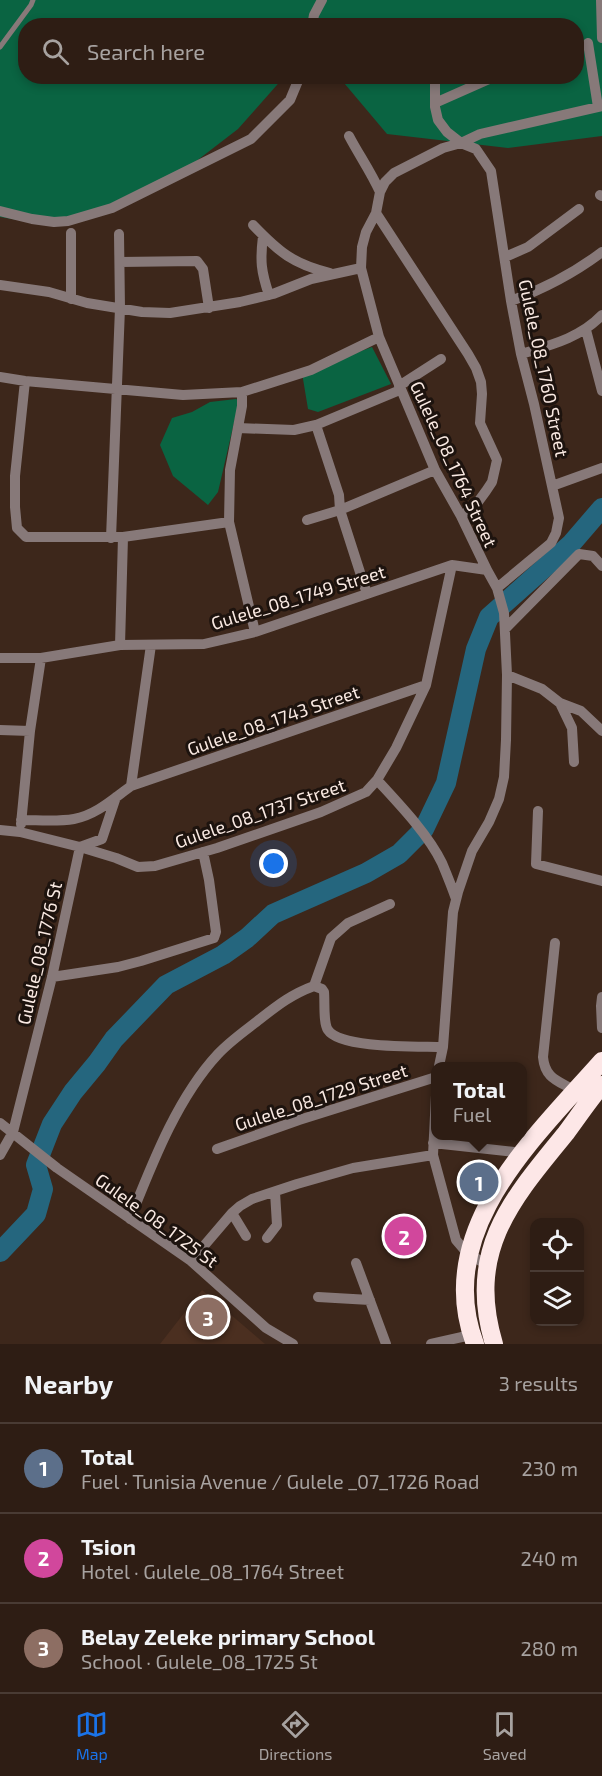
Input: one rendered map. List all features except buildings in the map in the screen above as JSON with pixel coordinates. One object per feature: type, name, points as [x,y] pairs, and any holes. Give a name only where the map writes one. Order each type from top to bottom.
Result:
[{"type":"highway","points":[[494,1344],[489,1327],[486,1293],[488,1265],[497,1232],[531,1175],[568,1130],[582,1096],[602,1061]]},
{"type":"highway","points":[[473,1339],[466,1305],[465,1281],[468,1254],[475,1231],[488,1203],[522,1153],[582,1096],[602,1085]]},
{"type":"street","points":[[314,18],[322,0]]},
{"type":"street","points":[[584,44],[602,38],[601,0]]},
{"type":"street","points":[[0,285],[49,292],[87,303],[142,312],[170,313],[209,308],[269,295],[311,279],[361,268],[366,232],[376,213],[380,192],[385,182],[394,173],[443,148],[480,134],[600,106],[588,43]]},
{"type":"street","points":[[0,211],[54,222],[68,221],[112,208],[251,139],[290,100],[297,84]]},
{"type":"street","points":[[435,84],[435,103],[478,84]]},
{"type":"street","name":"Gulele_08_1760 Street","points":[[435,103],[438,120],[447,132],[461,143],[476,149],[491,171],[521,354],[559,518],[551,543],[497,588]]},
{"type":"street","points":[[349,136],[380,192]]},
{"type":"street","points":[[505,257],[528,247],[579,209]]},
{"type":"street","points":[[376,213],[468,354],[481,382],[480,423],[496,459],[492,482],[481,500],[461,516]]},
{"type":"street","points":[[253,225],[273,246],[294,262],[333,274]]},
{"type":"street","points":[[71,233],[71,299]]},
{"type":"street","points":[[111,538],[120,308],[119,234]]},
{"type":"street","points":[[263,236],[260,256],[269,295]]},
{"type":"street","points":[[511,301],[565,278],[602,252]]},
{"type":"street","points":[[120,262],[197,261],[203,268],[209,308]]},
{"type":"street","name":"Gulele_08_1764 Street","points":[[361,268],[379,338],[400,388],[435,470],[497,588],[504,613],[507,675]]},
{"type":"street","points":[[521,354],[560,343],[586,330],[602,315]]},
{"type":"street","points":[[586,330],[602,391]]},
{"type":"street","points":[[0,377],[183,394],[242,392],[311,369],[379,338]]},
{"type":"street","points":[[238,428],[294,430],[316,426],[400,388],[441,359]]},
{"type":"street","points":[[25,381],[15,476],[15,507],[17,528],[26,537],[111,538],[229,522]]},
{"type":"street","points":[[242,392],[242,406],[230,470],[229,522],[255,632]]},
{"type":"street","points":[[316,426],[339,495],[340,510],[367,594]]},
{"type":"street","points":[[552,486],[602,468]]},
{"type":"street","points":[[307,520],[340,510],[435,470]]},
{"type":"street","points":[[120,645],[123,537]]},
{"type":"street","points":[[505,629],[579,554],[593,556],[602,566]]},
{"type":"street","points":[[452,565],[486,570]]},
{"type":"street","name":"Gulele_08_1749 Street","points":[[0,658],[41,658],[120,645],[204,644],[255,632],[452,565]]},
{"type":"street","name":"Gulele_08_1737 Street","points":[[0,830],[20,832],[80,847],[138,867],[155,866],[321,812],[366,792],[377,780],[396,748],[426,685],[452,565]]},
{"type":"street","points":[[131,786],[151,645]]},
{"type":"street","points":[[20,832],[30,731],[41,658]]},
{"type":"street","points":[[440,1062],[443,1047],[449,951],[456,899],[472,851],[499,799],[506,759],[507,675],[542,689],[560,703],[581,711],[602,731]]},
{"type":"street","name":"Gulele_08_1743 Street","points":[[21,820],[72,820],[91,813],[131,786],[426,685]]},
{"type":"street","points":[[560,703],[572,728],[574,762]]},
{"type":"street","points":[[0,730],[30,731]]},
{"type":"street","points":[[377,780],[434,850],[456,899]]},
{"type":"street","points":[[80,847],[102,839],[116,797]]},
{"type":"street","points":[[538,811],[536,864],[602,881]]},
{"type":"street","name":"Gulele_08_1776 St","points":[[0,1155],[13,1132],[52,977],[80,847]]},
{"type":"street","points":[[52,977],[141,962],[214,938],[216,932],[203,852]]},
{"type":"street","points":[[314,986],[331,938],[348,923],[390,904]]},
{"type":"street","points":[[555,943],[545,1070],[550,1077],[582,1096]]},
{"type":"street","points":[[130,1219],[155,1156],[188,1093],[218,1054],[290,996],[314,986],[322,989],[326,1026],[331,1033],[352,1042],[443,1047]]},
{"type":"street","points":[[602,997],[600,1006],[602,1028]]},
{"type":"street","name":"Gulele_08_1729 Street","points":[[217,1149],[308,1117],[431,1078]]},
{"type":"street","name":"Gulele_08_1725 St","points":[[0,1123],[57,1168],[191,1261],[266,1328],[293,1344]]},
{"type":"street","points":[[432,1140],[433,1155],[456,1240],[468,1254],[488,1265]]},
{"type":"street","points":[[432,1143],[522,1153]]},
{"type":"street","points":[[191,1261],[232,1213],[252,1200],[353,1168],[433,1155]]},
{"type":"street","points":[[267,1238],[277,1226],[275,1192]]},
{"type":"street","points":[[232,1213],[246,1236]]},
{"type":"street","points":[[356,1263],[386,1344]]},
{"type":"street","points":[[318,1297],[370,1300]]},
{"type":"street","points":[[430,1344],[473,1339]]},
{"type":"lane","points":[[21,18],[33,0]]},
{"type":"lane","points":[[0,47],[18,23]]},
{"type":"shaded area","points":[[202,1290],[265,1344],[160,1344]]},
{"type":"green space","points":[[0,0],[602,0],[602,136],[508,148],[387,134],[345,84],[584,84],[584,18],[18,18],[18,84],[278,84],[238,129],[160,189],[48,225],[0,217]]},
{"type":"green space","points":[[372,347],[391,384],[318,412],[308,409],[302,373]]},
{"type":"green space","points":[[236,399],[239,401],[218,492],[208,505],[173,476],[160,445],[172,418],[192,412],[210,402]]},
{"type":"waterway","points":[[0,1252],[36,1214],[43,1189],[36,1165],[52,1124],[73,1092],[114,1039],[166,985],[223,955],[247,938],[273,914],[366,873],[399,854],[424,829],[446,783],[476,649],[489,617],[571,544],[602,508]]},
{"type":"place","name":"Total","points":[[479,1182]]},
{"type":"place","name":"Tsion","points":[[404,1236]]},
{"type":"place","name":"Belay Zeleke primary School","points":[[208,1317]]}]
